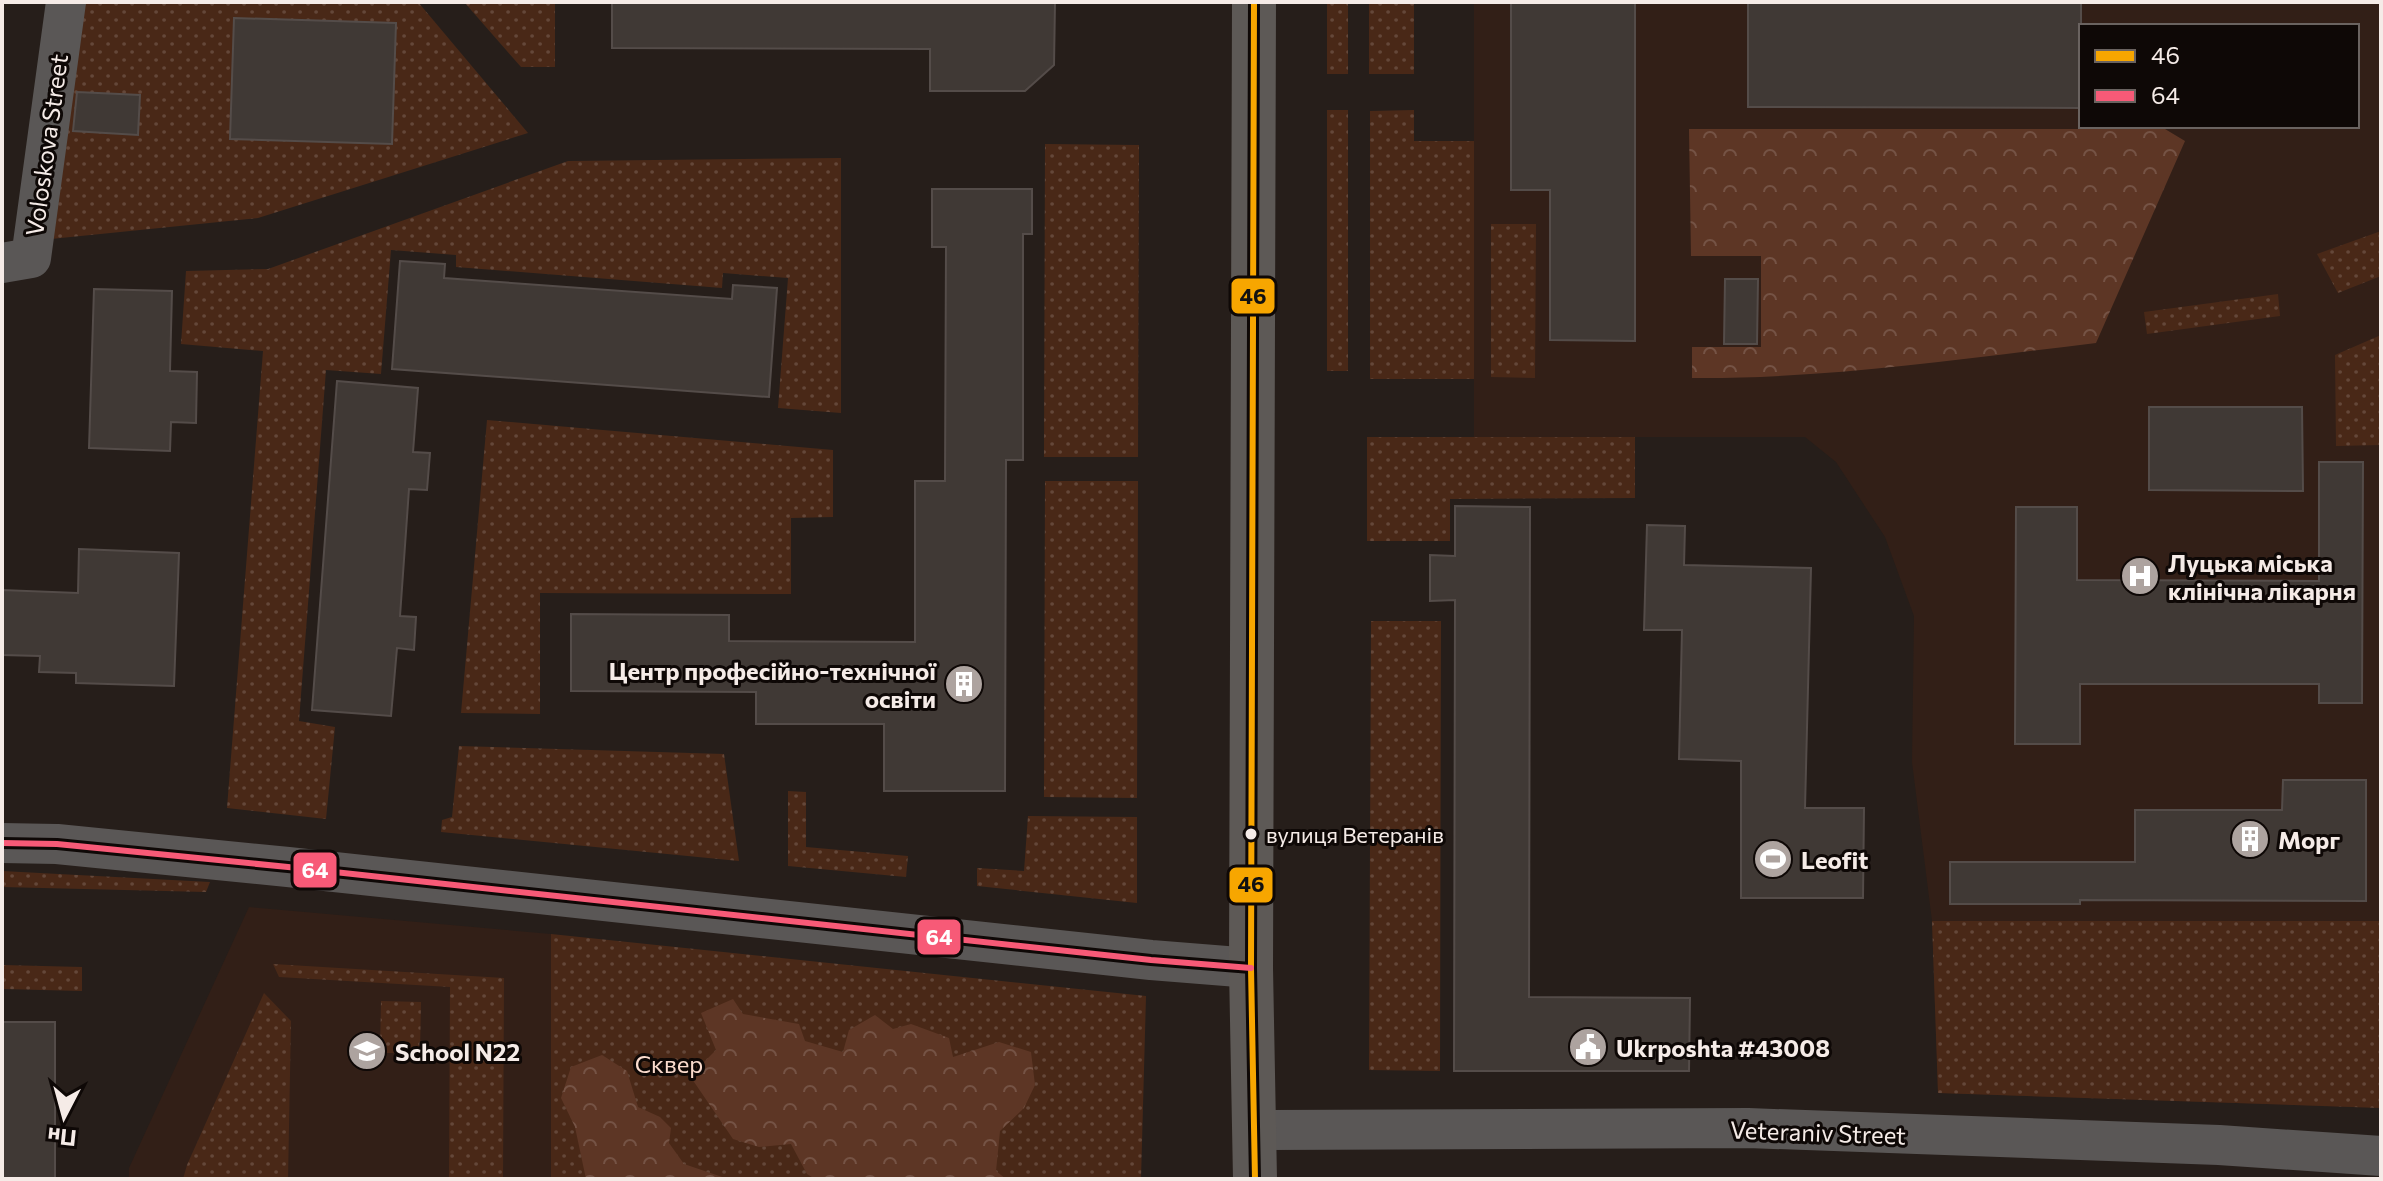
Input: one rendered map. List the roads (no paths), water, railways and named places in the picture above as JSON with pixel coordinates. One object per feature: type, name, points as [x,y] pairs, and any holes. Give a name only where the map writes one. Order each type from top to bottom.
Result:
[{"type":"main road","points":[[1254,2],[1251,968],[1255,1179]]},
{"type":"street","name":"Voloskova Street","points":[[2,263],[31,258],[66,2]]},
{"type":"street","points":[[2,843],[57,844],[288,867],[1151,960],[1251,968]]},
{"type":"street","name":"Veteraniv Street","points":[[1254,1130],[1748,1128],[2219,1145],[2381,1156]]},
{"type":"place","name":"Луцька міська клінічна лікарня","points":[[2140,576]]},
{"type":"place","name":"Центр професійно-технічної освіти","points":[[964,684]]},
{"type":"place","name":"вулиця Ветеранів","points":[[1251,834]]},
{"type":"place","name":"Морг","points":[[2250,839]]},
{"type":"place","name":"Leofit","points":[[1773,859]]},
{"type":"place","name":"Ukrposhta #43008","points":[[1588,1047]]},
{"type":"place","name":"School N22","points":[[367,1051]]},
{"type":"park label","name":"Сквер","points":[[669,1063]]}]
